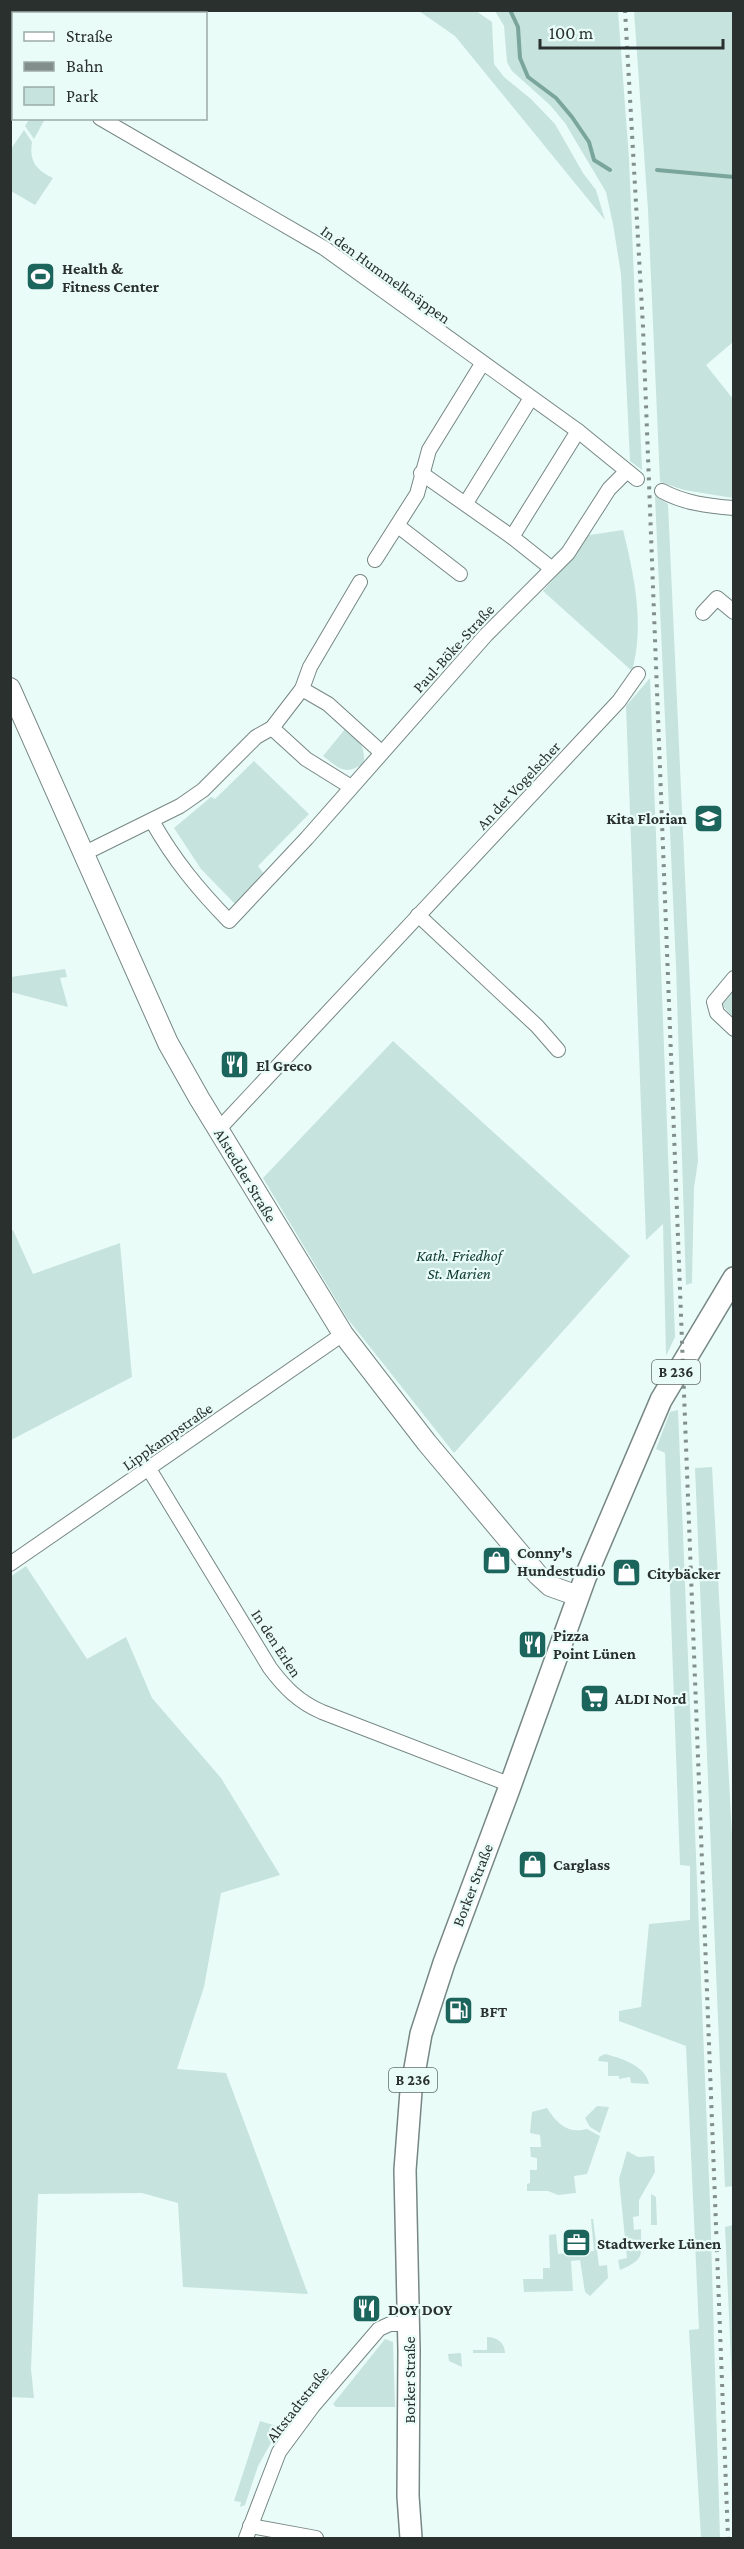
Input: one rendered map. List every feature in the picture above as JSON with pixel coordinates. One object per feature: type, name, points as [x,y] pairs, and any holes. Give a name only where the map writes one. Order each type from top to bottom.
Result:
[{"type":"main road","name":"Borker Straße","points":[[411,2538],[408,2496],[409,2324],[405,2170],[411,2091],[421,2034],[442,1968],[511,1785],[578,1596],[661,1400],[734,1278]]},
{"type":"street","name":"In den Hummelknäppen","points":[[103,120],[324,248],[578,431],[631,476]]},
{"type":"street","points":[[375,560],[417,494],[429,450],[482,364]]},
{"type":"street","points":[[465,503],[531,398]]},
{"type":"street","points":[[512,537],[578,431]]},
{"type":"street","points":[[421,473],[512,537],[551,568]]},
{"type":"street","name":"Paul-Böke-Straße","points":[[153,821],[166,845],[196,887],[229,921],[307,838],[486,635],[567,553],[609,489],[631,476]]},
{"type":"street","points":[[662,491],[675,498],[707,506],[734,508]]},
{"type":"street","points":[[398,526],[460,574]]},
{"type":"street","points":[[83,854],[180,806],[202,790],[256,737],[272,728],[302,689],[310,668],[360,582]]},
{"type":"street","points":[[703,613],[717,598],[734,612]]},
{"type":"street","name":"An der Vogelscher","points":[[219,1130],[619,701],[638,674]]},
{"type":"street","name":"Alstedder Straße","points":[[10,688],[168,1043],[343,1334],[428,1443],[538,1575],[550,1586],[578,1596]]},
{"type":"street","points":[[302,689],[328,704],[381,752]]},
{"type":"street","points":[[272,728],[306,759],[351,787]]},
{"type":"street","points":[[418,915],[537,1026],[558,1050]]},
{"type":"street","points":[[734,978],[714,1002],[717,1013],[734,1029]]},
{"type":"street","name":"Lippkampstraße","points":[[10,1564],[343,1334]]},
{"type":"street","name":"In den Erlen","points":[[149,1469],[270,1668],[287,1690],[309,1706],[322,1712],[511,1785]]},
{"type":"street","name":"Altstadtstraße","points":[[248,2532],[279,2452],[313,2406],[379,2329],[390,2324],[409,2324]]},
{"type":"street","points":[[248,2532],[316,2538]]},
{"type":"green space","points":[[419,11],[476,11],[492,22],[494,64],[504,77],[531,99],[555,124],[583,173],[596,190],[605,220],[455,36]]},
{"type":"green space","points":[[495,11],[618,11],[629,159],[642,470],[630,461],[621,274],[606,192],[565,123],[550,105],[512,71],[507,62],[504,26]]},
{"type":"green space","points":[[634,11],[733,11],[733,342],[706,365],[733,399],[733,498],[684,490],[660,482],[648,210]]},
{"type":"green space","points":[[29,120],[44,120],[34,139],[25,126]]},
{"type":"green space","points":[[24,130],[32,142],[31,149],[35,164],[42,172],[53,178],[35,205],[11,191],[11,149]]},
{"type":"green space","points":[[655,496],[668,504],[698,1161],[694,1188],[692,1283],[686,1285],[676,966]]},
{"type":"green space","points":[[623,530],[631,564],[638,618],[636,654],[632,671],[543,591],[569,562],[583,536]]},
{"type":"green space","points":[[650,678],[675,1337],[666,1356],[663,1224],[646,1240],[626,706]]},
{"type":"green space","points":[[346,728],[360,743],[364,757],[364,763],[347,770],[338,767],[323,756]]},
{"type":"green space","points":[[254,761],[309,814],[258,866],[264,874],[235,904],[201,869],[174,828],[211,797],[215,799]]},
{"type":"green space","points":[[65,969],[67,977],[60,978],[68,1007],[11,992],[11,977]]},
{"type":"green space","points":[[733,990],[733,1017],[721,1004]]},
{"type":"green space","name":"Kath. Friedhof St. Marien","points":[[393,1041],[630,1256],[454,1453],[347,1318],[263,1178]]},
{"type":"green space","points":[[13,1230],[33,1274],[120,1243],[132,1377],[11,1440],[10,1231]]},
{"type":"green space","points":[[678,1410],[710,2203],[720,2538],[701,2538],[689,2330],[699,2329],[686,2046],[619,2021],[619,2011],[641,2007],[649,1924],[690,1920],[690,1866],[680,1865],[665,1453],[656,1449],[670,1412]]},
{"type":"green space","points":[[712,1467],[733,1854],[734,2186],[725,2187],[695,1468]]},
{"type":"green space","points":[[26,1566],[87,1659],[126,1637],[152,1698],[221,1778],[280,1875],[221,1893],[204,1987],[177,2069],[226,2073],[308,2294],[183,2287],[178,2203],[142,2193],[38,2194],[31,2369],[34,2398],[10,2397],[10,1577]]},
{"type":"green space","points":[[605,2054],[638,2068],[643,2072],[649,2084],[631,2083],[630,2077],[619,2079],[619,2076],[608,2076],[608,2062],[598,2061],[599,2057]]},
{"type":"green space","points":[[597,2106],[609,2107],[600,2133],[590,2127],[585,2118]]},
{"type":"green space","points":[[547,2108],[555,2119],[569,2129],[587,2129],[600,2136],[587,2174],[574,2176],[576,2193],[558,2195],[548,2191],[527,2191],[527,2184],[530,2183],[530,2170],[537,2170],[537,2158],[531,2157],[530,2147],[541,2147],[540,2135],[530,2133],[532,2112]]},
{"type":"green space","points":[[627,2151],[638,2157],[654,2156],[655,2172],[639,2200],[639,2216],[633,2217],[634,2230],[641,2229],[640,2255],[634,2263],[620,2270],[618,2260],[627,2258],[619,2179]]},
{"type":"green space","points":[[651,2194],[656,2197],[657,2225],[651,2225]]},
{"type":"green space","points":[[591,2219],[593,2219],[599,2266],[607,2265],[608,2278],[590,2296],[585,2292],[580,2260],[571,2261],[573,2291],[524,2292],[523,2279],[543,2279],[543,2268],[550,2268],[549,2235],[556,2234],[558,2254],[594,2251]]},
{"type":"green space","points":[[734,2225],[733,2407],[725,2227]]},
{"type":"green space","points":[[487,2337],[500,2341],[505,2353],[473,2353],[473,2350],[487,2350]]},
{"type":"green space","points":[[385,2339],[393,2342],[395,2407],[336,2407],[333,2404]]},
{"type":"green space","points":[[461,2353],[462,2367],[449,2361],[448,2354]]},
{"type":"green space","points":[[260,2421],[280,2427],[258,2466],[245,2505],[240,2507],[241,2502],[234,2501]]},
{"type":"waterway","points":[[510,10],[518,27],[520,58],[528,77],[556,98],[589,142],[594,160],[610,170]]},
{"type":"waterway","points":[[657,170],[734,177]]},
{"type":"railway","points":[[625,10],[643,327],[728,2538]]},
{"type":"place","name":"Health & Fitness Center","points":[[41,277]]},
{"type":"place","name":"Kita Florian","points":[[708,818]]},
{"type":"place","name":"El Greco","points":[[235,1065]]},
{"type":"place","name":"Conny's Hundestudio","points":[[496,1561]]},
{"type":"place","name":"Citybäcker","points":[[626,1573]]},
{"type":"place","name":"Pizza Point Lünen","points":[[532,1644]]},
{"type":"place","name":"ALDI Nord","points":[[594,1698]]},
{"type":"place","name":"Carglass","points":[[532,1864]]},
{"type":"place","name":"BFT","points":[[459,2011]]},
{"type":"place","name":"Stadtwerke Lünen","points":[[576,2243]]},
{"type":"place","name":"DOY DOY","points":[[367,2309]]}]
